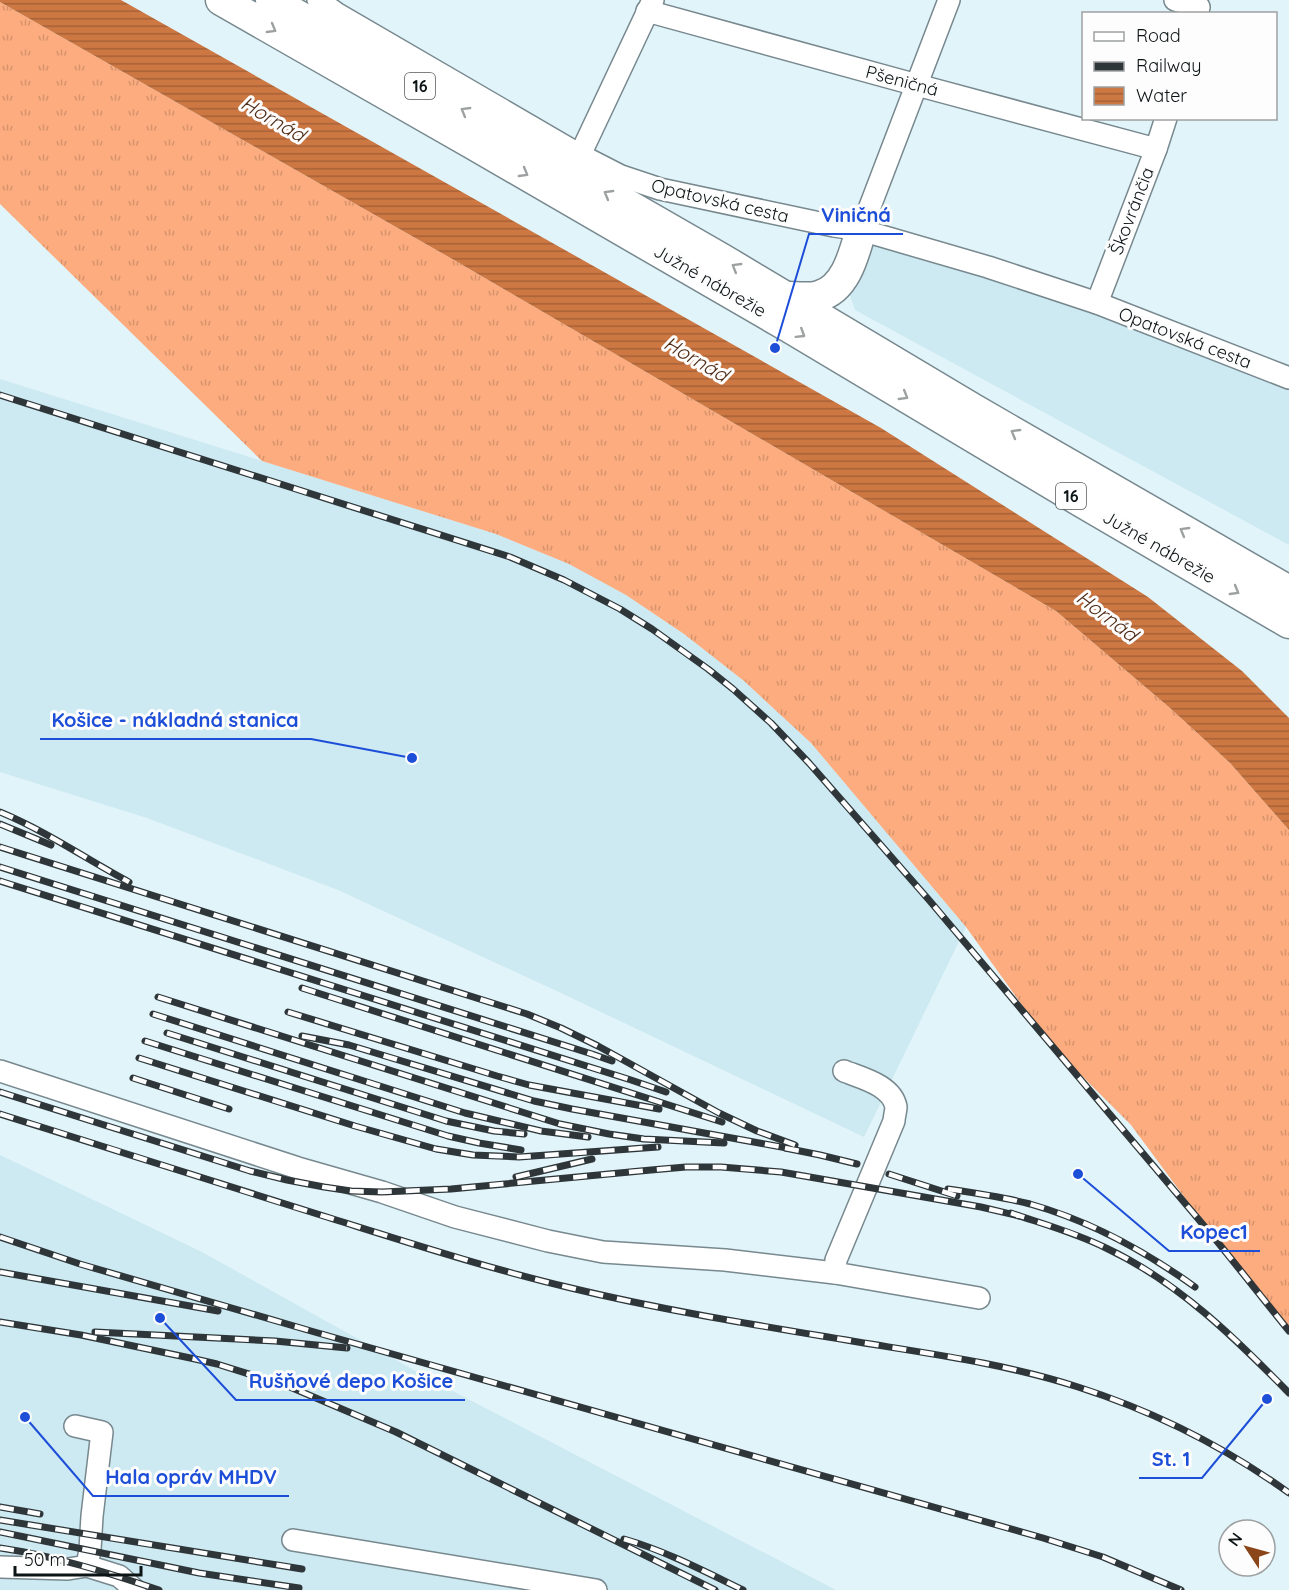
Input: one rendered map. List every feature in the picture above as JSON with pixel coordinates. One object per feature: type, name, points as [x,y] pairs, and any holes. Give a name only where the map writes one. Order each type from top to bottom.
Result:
[{"type":"highway","name":"Južné nábrežie","points":[[221,0],[789,327],[1289,623]]},
{"type":"highway","name":"Južné nábrežie","points":[[271,0],[1289,591]]},
{"type":"highway","points":[[786,297],[822,296],[836,287],[843,278],[861,230]]},
{"type":"highway","points":[[843,278],[846,314],[858,341]]},
{"type":"street","name":"Opatovská cesta","points":[[318,0],[336,13],[580,155],[621,176],[660,189],[822,224],[861,230],[988,267],[1097,303],[1289,378]]},
{"type":"street","points":[[861,230],[949,0]]},
{"type":"street","points":[[1175,0],[1198,10]]},
{"type":"street","points":[[580,155],[650,6]]},
{"type":"street","name":"Pšeničná","points":[[650,6],[916,85],[1156,148]]},
{"type":"street","name":"Škovránčia","points":[[1097,303],[1165,120]]},
{"type":"street","points":[[0,1071],[455,1217],[548,1241],[603,1252],[725,1260],[835,1273],[979,1298]]},
{"type":"street","points":[[835,1273],[836,1260],[894,1121],[896,1107],[890,1095],[877,1084],[844,1071]]},
{"type":"street","points":[[75,1426],[102,1432],[87,1566]]},
{"type":"street","points":[[293,1540],[596,1590]]},
{"type":"street","points":[[0,1567],[68,1569],[87,1566],[119,1576],[135,1590]]},
{"type":"shaded area","points":[[861,230],[1289,378],[1289,545],[855,310],[844,278]]},
{"type":"shaded area","points":[[0,379],[496,534],[569,564],[626,595],[684,634],[744,681],[811,743],[966,927],[864,1137],[338,890],[147,818],[0,772]]},
{"type":"shaded area","points":[[0,1155],[202,1252],[439,1384],[836,1590],[0,1590]]},
{"type":"green space","points":[[0,2],[454,260],[1056,611],[1170,708],[1230,763],[1289,830],[1289,1330],[1216,1240],[1131,1125],[1050,1044],[966,927],[811,743],[744,681],[684,634],[626,595],[569,564],[496,534],[262,461],[0,204]]},
{"type":"water","name":"Hornád","points":[[0,0],[121,0],[881,428],[1148,597],[1242,671],[1289,718],[1289,830],[1230,763],[1170,708],[1056,611],[454,260]]},
{"type":"railway","points":[[0,395],[510,557],[564,580],[620,609],[708,669],[771,723],[809,763],[929,900],[1216,1240],[1289,1331]]},
{"type":"railway","points":[[0,812],[50,836],[129,882]]},
{"type":"railway","points":[[0,824],[51,845]]},
{"type":"railway","points":[[0,847],[527,1014],[598,1046],[719,1113],[757,1131],[795,1145]]},
{"type":"railway","points":[[0,867],[612,1061]]},
{"type":"railway","points":[[0,881],[666,1092]]},
{"type":"railway","points":[[302,988],[722,1122]]},
{"type":"railway","points":[[158,997],[560,1124],[644,1139],[724,1143]]},
{"type":"railway","points":[[288,1012],[529,1085],[659,1109]]},
{"type":"railway","points":[[153,1014],[465,1113],[541,1131],[588,1137]]},
{"type":"railway","points":[[167,1033],[446,1121],[494,1131],[524,1134]]},
{"type":"railway","points":[[302,1036],[349,1045],[534,1101],[787,1148]]},
{"type":"railway","points":[[145,1041],[448,1136],[521,1150]]},
{"type":"railway","points":[[139,1058],[436,1149],[473,1155],[519,1157],[658,1147]]},
{"type":"railway","points":[[133,1078],[229,1109]]},
{"type":"railway","points":[[0,1092],[250,1171],[351,1191],[451,1189],[686,1167],[721,1167],[781,1172],[981,1207],[1019,1216]]},
{"type":"railway","points":[[0,1114],[420,1246],[541,1281],[678,1311],[969,1360],[1051,1379],[1134,1407],[1161,1419],[1240,1460],[1289,1493]]},
{"type":"railway","points":[[785,1148],[857,1164]]},
{"type":"railway","points":[[516,1177],[592,1159]]},
{"type":"railway","points":[[889,1174],[957,1196]]},
{"type":"railway","points":[[948,1189],[1030,1204],[1074,1219],[1137,1249],[1195,1287]]},
{"type":"railway","points":[[1011,1213],[1095,1243],[1157,1277],[1226,1331],[1289,1393]]},
{"type":"railway","points":[[0,1237],[80,1264],[311,1331],[1043,1538],[1103,1557],[1181,1590]]},
{"type":"railway","points":[[0,1272],[218,1311]]},
{"type":"railway","points":[[0,1322],[81,1335],[195,1359],[290,1387],[396,1432],[715,1590]]},
{"type":"railway","points":[[95,1332],[275,1341],[347,1348]]},
{"type":"railway","points":[[0,1507],[40,1514]]},
{"type":"railway","points":[[0,1520],[302,1569]]},
{"type":"railway","points":[[0,1532],[199,1573],[299,1588]]},
{"type":"railway","points":[[624,1539],[670,1555],[743,1590]]},
{"type":"railway","points":[[0,1548],[80,1565],[159,1590]]},
{"type":"place","name":"Viničná","points":[[775,348]]},
{"type":"place","name":"Košice - nákladná stanica","points":[[412,758]]},
{"type":"place","name":"Kopec1","points":[[1078,1174]]},
{"type":"place","name":"Rušňové depo Košice","points":[[160,1318]]},
{"type":"place","name":"St. 1","points":[[1267,1399]]},
{"type":"place","name":"Hala opráv MHDV","points":[[25,1417]]}]
